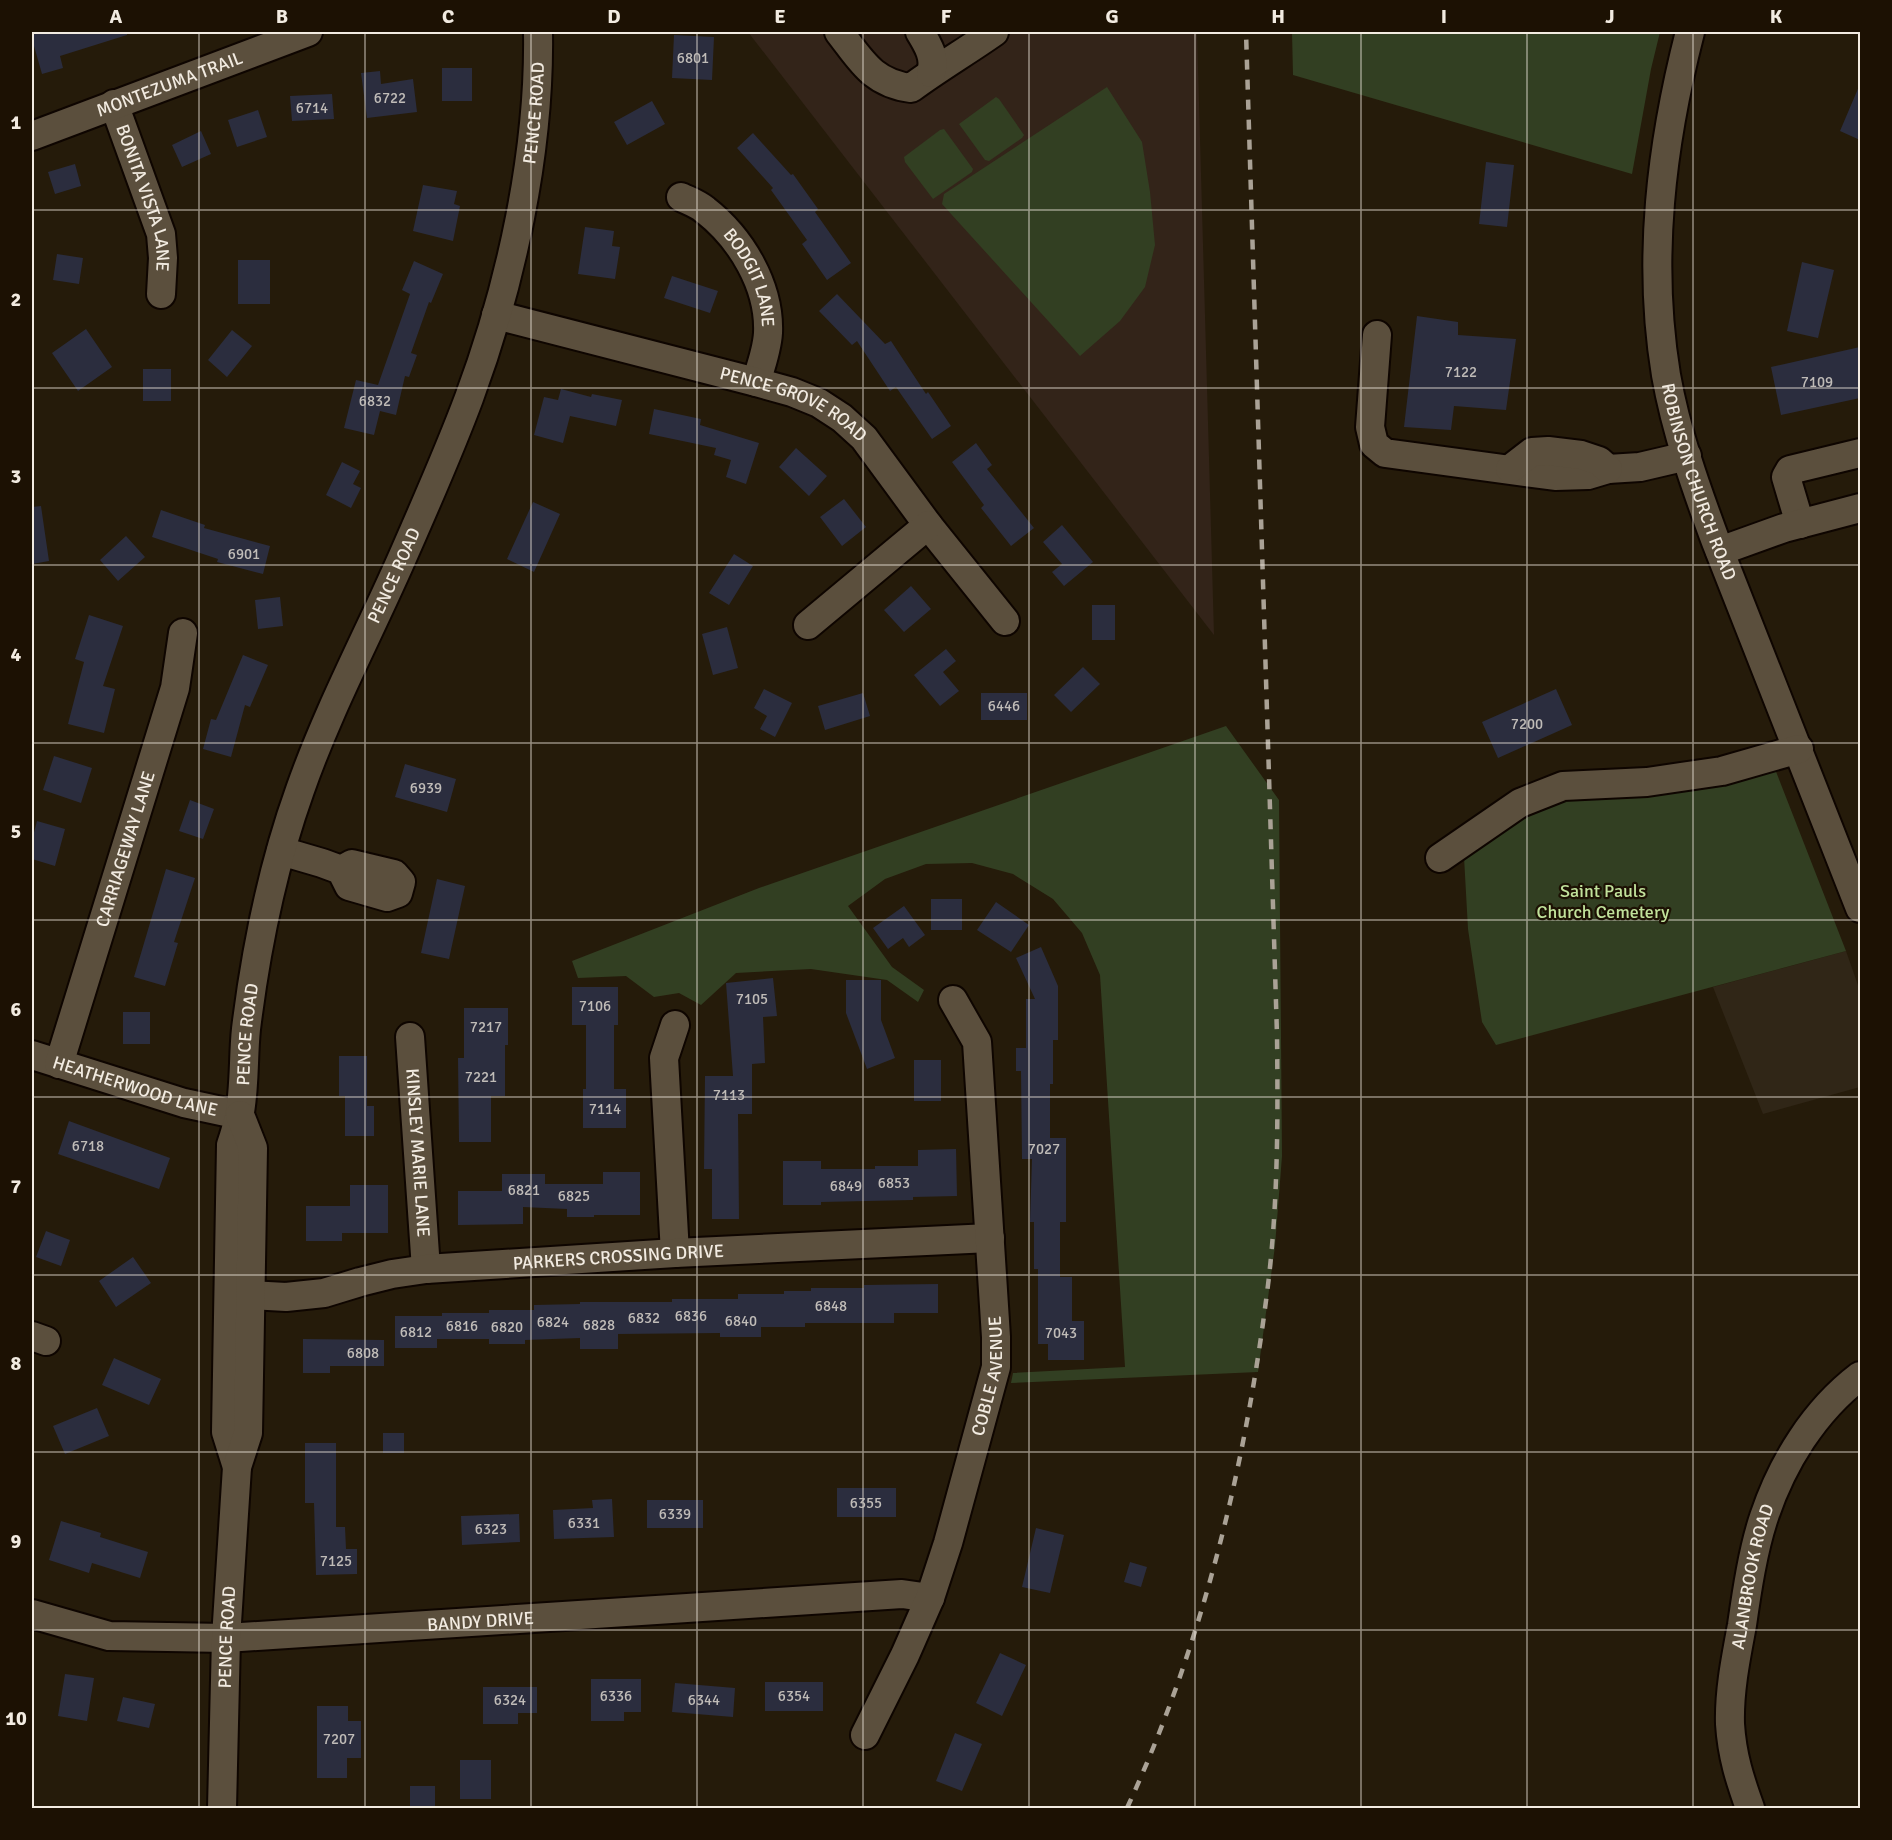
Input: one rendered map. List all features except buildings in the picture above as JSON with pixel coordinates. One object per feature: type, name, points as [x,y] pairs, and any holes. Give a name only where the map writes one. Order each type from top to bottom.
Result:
[{"type":"street","name":"MONTEZUMA TRAIL","points":[[32,136],[308,32]]},
{"type":"street","name":"PENCE ROAD","points":[[237,1467],[226,1432],[231,1145],[240,1115],[246,1033],[268,899],[299,790],[318,741],[346,676],[406,551],[469,397],[496,315],[516,237],[532,135],[538,32]]},
{"type":"street","points":[[839,32],[868,69],[884,80],[911,88],[994,32]]},
{"type":"street","points":[[920,32],[934,63],[931,73]]},
{"type":"street","name":"ROBINSON CHURCH ROAD","points":[[1690,32],[1679,74],[1664,160],[1657,249],[1657,295],[1667,378],[1695,485],[1860,909]]},
{"type":"street","name":"BONITA VISTA LANE","points":[[114,104],[161,234],[163,258],[161,294]]},
{"type":"street","name":"BODGIT LANE","points":[[681,196],[704,209],[722,226],[756,273],[767,313],[768,334],[756,382]]},
{"type":"street","name":"PENCE GROVE ROAD","points":[[496,315],[756,382],[792,392],[819,403],[842,418],[864,438],[928,525],[1005,621]]},
{"type":"street","points":[[1377,335],[1370,427],[1374,444],[1384,453],[1510,469],[1532,452],[1548,451],[1581,455],[1599,461],[1608,469],[1640,467],[1687,456]]},
{"type":"street","points":[[1800,524],[1786,477],[1790,470],[1860,453]]},
{"type":"street","points":[[1720,550],[1800,524],[1860,508]]},
{"type":"street","points":[[808,625],[928,525]]},
{"type":"street","name":"CARRIAGEWAY LANE","points":[[59,1064],[175,688],[183,633]]},
{"type":"street","points":[[1440,858],[1520,803],[1563,786],[1647,782],[1722,771],[1799,749]]},
{"type":"street","points":[[281,851],[341,870]]},
{"type":"street","name":"COBLE AVENUE","points":[[865,1735],[905,1655],[930,1598],[948,1543],[996,1367],[977,1042],[953,1000]]},
{"type":"street","points":[[675,1026],[664,1058],[675,1253]]},
{"type":"street","name":"KINSLEY MARIE LANE","points":[[410,1037],[426,1269]]},
{"type":"street","name":"HEATHERWOOD LANE","points":[[32,1055],[184,1103],[240,1115]]},
{"type":"street","name":"PENCE ROAD","points":[[222,1809],[226,1638],[237,1467],[248,1433],[253,1148],[240,1115]]},
{"type":"street","name":"PARKERS CROSSING DRIVE","points":[[250,1296],[286,1297],[324,1293],[360,1282],[426,1269],[675,1253],[990,1238]]},
{"type":"street","name":"ALANBROOK ROAD","points":[[1750,1809],[1736,1770],[1730,1724],[1732,1688],[1749,1584],[1764,1518],[1785,1467],[1813,1421],[1860,1376]]},
{"type":"street","name":"BANDY DRIVE","points":[[32,1614],[109,1636],[226,1638],[902,1594],[930,1598]]},
{"type":"shaded area","points":[[748,32],[1197,32],[1214,635]]},
{"type":"shaded area","points":[[1846,951],[1860,991],[1860,1087],[1763,1114],[1713,987]]},
{"type":"green space","points":[[1292,32],[1660,32],[1632,174],[1293,75]]},
{"type":"green space","points":[[1107,87],[1142,142],[1155,245],[1145,287],[1120,321],[1080,356],[942,204],[944,194]]},
{"type":"green space","points":[[996,97],[1024,135],[989,161],[985,160],[959,124]]},
{"type":"green space","points":[[944,129],[973,169],[933,199],[905,162],[904,157]]},
{"type":"green space","points":[[1226,726],[1279,800],[1282,1156],[1275,1246],[1258,1372],[1011,1383],[1013,1373],[1125,1367],[1100,975],[1082,933],[1053,899],[1013,874],[972,863],[926,864],[885,879],[848,906],[892,967],[924,990],[918,1002],[887,980],[811,969],[736,973],[701,1005],[679,993],[654,997],[626,976],[578,978],[572,961],[759,888]]},
{"type":"green space","name":"Saint Pauls Church Cemetery","points":[[1775,769],[1846,951],[1496,1045],[1482,1022],[1468,929],[1464,857],[1496,830],[1576,793]]},
{"type":"railway","points":[[1127,1808],[1178,1682],[1218,1552],[1234,1486],[1259,1352],[1274,1223],[1277,1035],[1246,32]]}]
